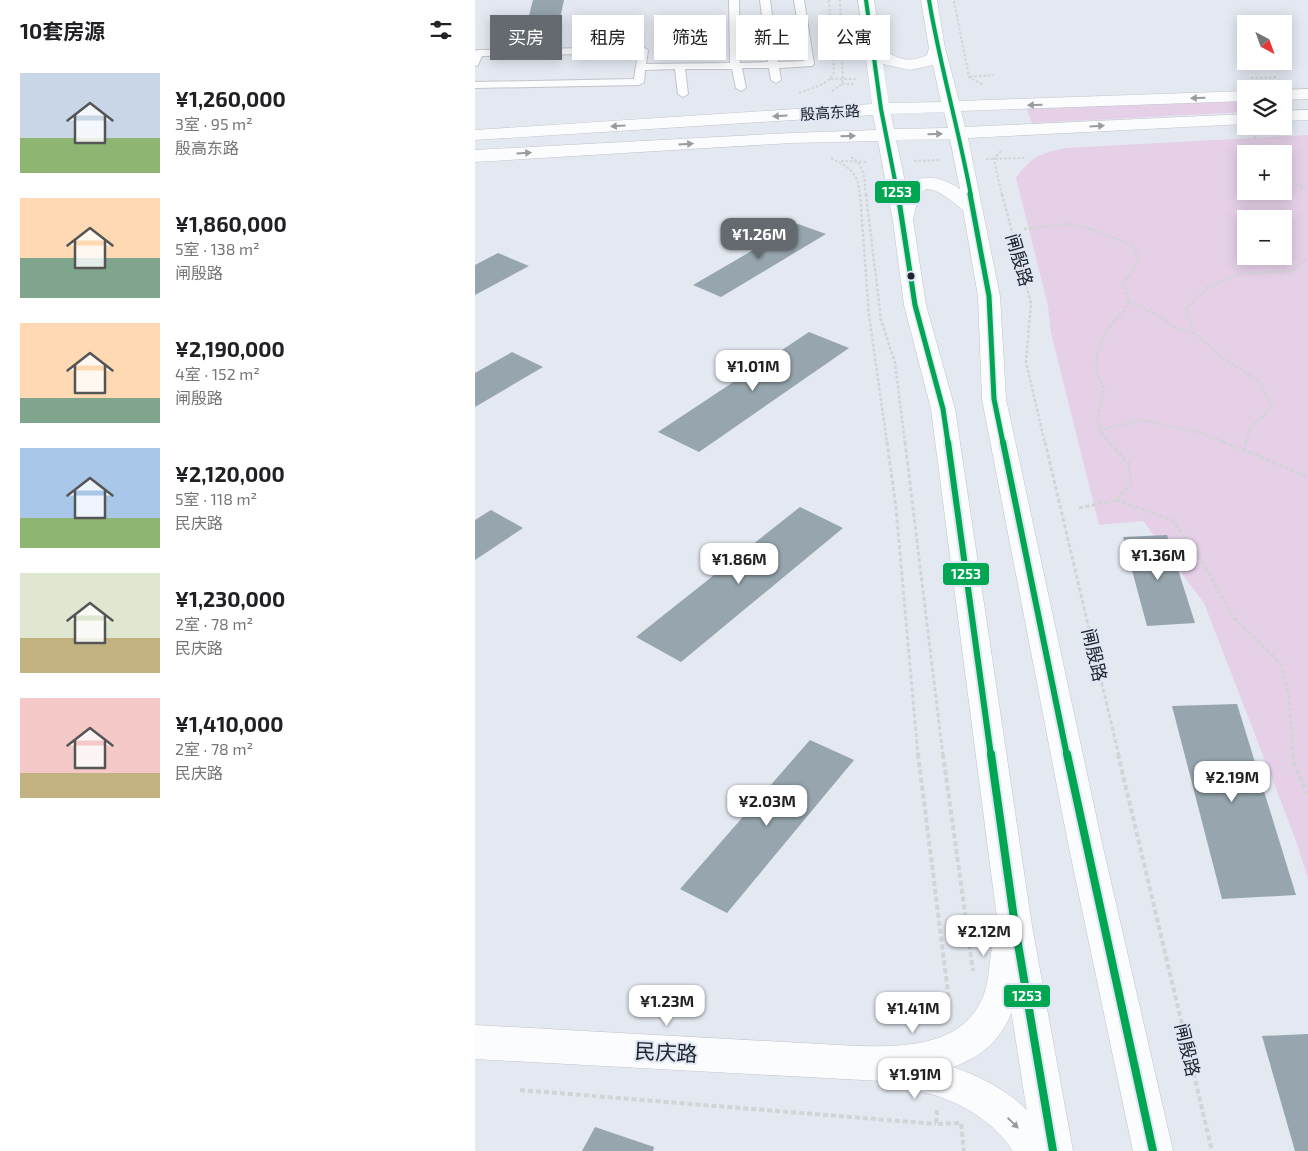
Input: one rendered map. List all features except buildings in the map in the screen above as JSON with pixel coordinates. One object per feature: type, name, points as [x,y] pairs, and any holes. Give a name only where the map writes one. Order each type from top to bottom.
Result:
[{"type":"main road","points":[[866,0],[868,15]]},
{"type":"main road","name":"闸殷路","points":[[929,0],[937,48],[959,133],[989,296],[993,399],[1085,843],[1153,1151]]},
{"type":"main road","points":[[887,60],[909,66],[920,65],[934,58],[937,48]]},
{"type":"main road","points":[[875,60],[886,135],[903,221],[915,305],[943,409],[1019,959],[1047,1104],[1053,1151]]},
{"type":"main road","points":[[1292,95],[1308,94]]},
{"type":"main road","name":"殷高东路","points":[[475,135],[792,115],[886,135],[951,106],[1237,96]]},
{"type":"main road","points":[[1292,116],[1308,115]]},
{"type":"main road","name":"殷高东路","points":[[475,156],[791,138],[959,133],[1237,119]]},
{"type":"main road","points":[[903,221],[908,195],[917,185],[923,182],[938,186],[957,196],[973,208]]},
{"type":"main road","points":[[937,1068],[949,1054],[971,1040],[989,1022],[1001,1000],[1009,966],[1011,894]]},
{"type":"main road","name":"民庆路","points":[[475,1042],[857,1063],[919,1073],[937,1068],[987,1099],[1019,1128],[1029,1139],[1035,1151]]},
{"type":"lane","points":[[734,0],[736,65],[741,88]]},
{"type":"lane","points":[[765,0],[776,80]]},
{"type":"lane","points":[[642,66],[809,64],[799,0]]},
{"type":"lane","points":[[475,63],[478,53],[643,50],[639,82],[475,85]]},
{"type":"lane","points":[[680,66],[683,94]]},
{"type":"path","points":[[840,0],[843,79]]},
{"type":"path","points":[[954,0],[969,77]]},
{"type":"path","points":[[792,115],[788,96],[821,85],[830,79]]},
{"type":"path","points":[[791,138],[796,152],[816,154],[840,161],[859,162],[886,135],[964,160],[1025,158]]},
{"type":"path","points":[[1254,136],[1258,145]]},
{"type":"path","name":"闸殷路","points":[[994,159],[1007,220],[1031,303],[1026,362],[1212,1151]]},
{"type":"path","points":[[840,161],[848,166],[859,180],[869,315],[896,508],[922,796],[947,978],[949,1000],[945,1010],[935,1019],[937,1068],[936,1124]]},
{"type":"path","points":[[859,162],[863,168],[871,217],[881,320],[895,363],[952,828],[974,978]]},
{"type":"path","points":[[1292,183],[1308,190]]},
{"type":"path","points":[[1024,229],[1068,224],[1092,229],[1133,246],[1139,260],[1124,283],[1129,301],[1124,311],[1108,328],[1098,350],[1097,370],[1104,390],[1098,416],[1099,430],[1129,464],[1131,484],[1116,500]]},
{"type":"path","points":[[1194,333],[1186,308],[1208,287],[1240,274],[1292,271],[1308,258]]},
{"type":"path","points":[[1129,301],[1162,318],[1175,328],[1194,333],[1223,358],[1259,381],[1272,407],[1250,428],[1245,450]]},
{"type":"path","points":[[1099,430],[1143,420],[1201,432],[1308,477]]},
{"type":"path","points":[[1079,508],[1116,500],[1171,520],[1203,560],[1233,617],[1281,664],[1289,695],[1293,762],[1308,794]]},
{"type":"path","points":[[519,1090],[936,1124],[961,1123],[964,1151]]},
{"type":"shaded area","points":[[1237,101],[1237,112],[1032,123],[1027,109]]},
{"type":"shaded area","points":[[1308,135],[1308,878],[1295,838],[1204,603],[1143,521],[1099,525],[1051,333],[1048,306],[1016,178],[1032,160],[1050,152],[1067,148]]},
{"type":"transit line","name":"1253","points":[[866,0],[881,109],[903,221],[915,305],[943,409],[1015,926],[1053,1151]]},
{"type":"transit line","name":"1253","points":[[929,0],[937,48],[963,154],[989,296],[994,399],[1085,843],[1153,1151]]}]
